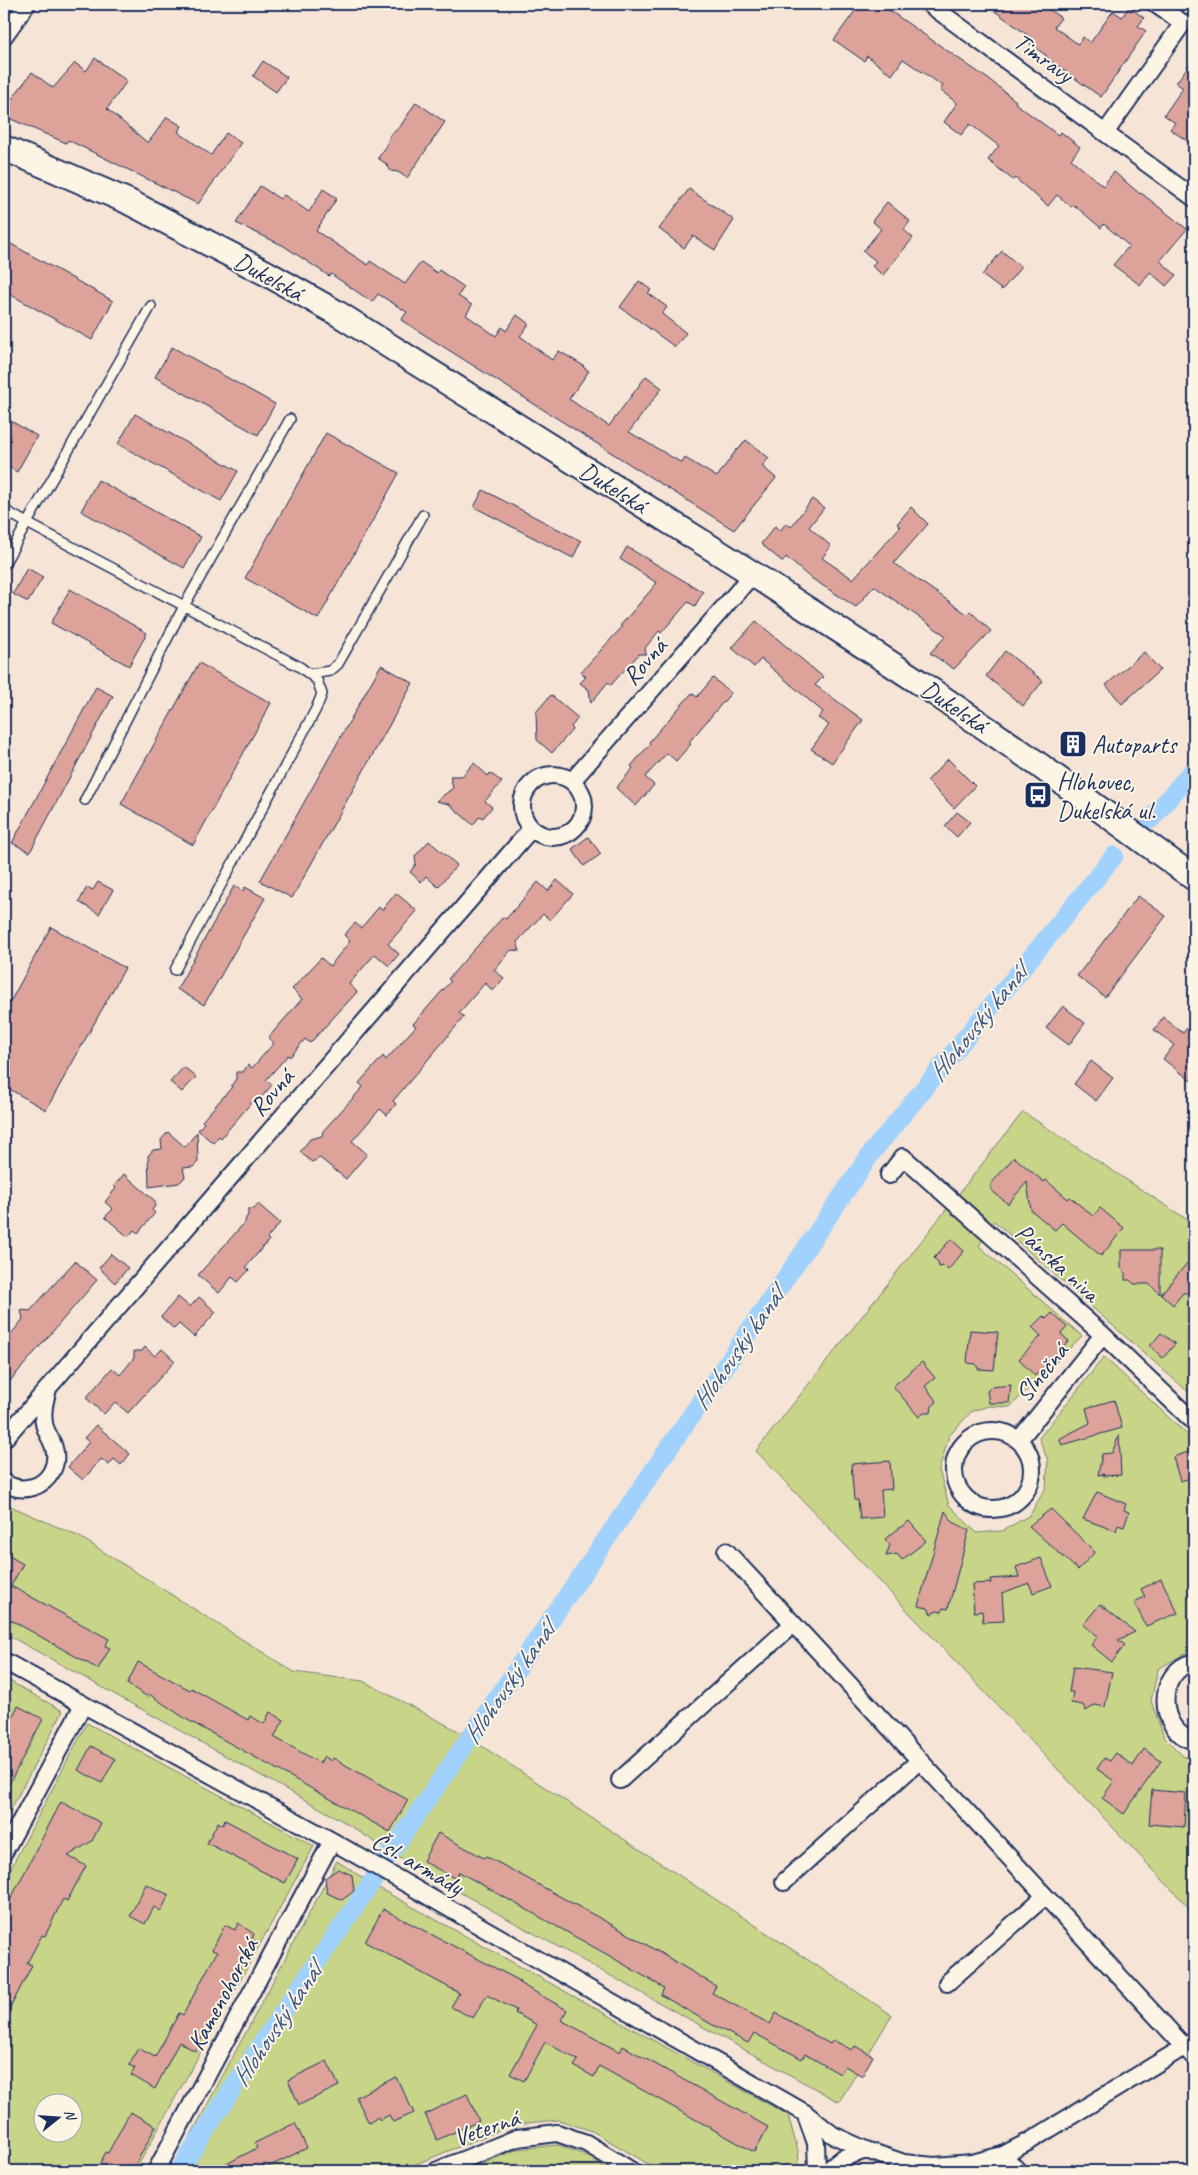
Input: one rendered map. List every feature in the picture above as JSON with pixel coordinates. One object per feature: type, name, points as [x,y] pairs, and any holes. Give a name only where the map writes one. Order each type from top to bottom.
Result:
[{"type":"main road","name":"Dukelská","points":[[4,148],[127,201],[241,260],[337,313],[753,574],[978,722],[1194,878]]},
{"type":"street","points":[[4,36],[27,4]]},
{"type":"street","name":"Timravy","points":[[928,4],[1194,198]]},
{"type":"street","points":[[1105,133],[1188,28],[1155,4]]},
{"type":"street","name":"Rovná","points":[[572,781],[753,574]]},
{"type":"street","points":[[552,775],[563,776],[572,781],[579,788],[585,808],[577,827],[564,836],[549,838],[539,835],[530,829],[524,820],[521,810],[526,790],[533,782],[542,776],[552,775]]},
{"type":"street","name":"Rovná","points":[[4,1439],[530,829]]},
{"type":"street","name":"Pánska niva","points":[[889,1175],[903,1157],[1103,1335],[1194,1422]]},
{"type":"street","name":"Slnečná","points":[[1019,1440],[1103,1335]]},
{"type":"street","points":[[4,1482],[19,1489],[31,1488],[44,1481],[54,1468],[56,1457],[54,1446],[44,1424],[44,1407],[48,1388]]},
{"type":"street","name":"Slnečná","points":[[996,1430],[1008,1433],[1019,1440],[1028,1450],[1032,1462],[1033,1476],[1028,1489],[1020,1500],[1009,1507],[989,1509],[970,1502],[960,1492],[955,1481],[954,1468],[956,1456],[962,1445],[972,1437],[983,1432],[996,1430]]},
{"type":"street","points":[[726,1551],[1044,1897],[1191,2048]]},
{"type":"street","points":[[620,1780],[793,1624]]},
{"type":"street","name":"Čsl. armády","points":[[4,1661],[332,1841],[805,2113],[833,2135],[866,2150],[904,2163],[934,2166],[972,2162],[1003,2155],[1191,2048]]},
{"type":"street","points":[[1194,1662],[1178,1670],[1170,1682],[1165,1695],[1165,1709],[1170,1723],[1179,1733],[1194,1741]]},
{"type":"street","points":[[4,1852],[83,1705]]},
{"type":"street","points":[[784,1882],[919,1761]]},
{"type":"street","name":"Kamenohorská","points":[[156,2171],[332,1841]]},
{"type":"street","points":[[947,1983],[1044,1897]]},
{"type":"street","points":[[805,2113],[816,2143],[817,2171]]},
{"type":"street","name":"Veterná","points":[[436,2171],[517,2138],[557,2133],[586,2143],[632,2171]]},
{"type":"street","points":[[826,2171],[843,2158],[866,2150]]},
{"type":"street","points":[[1003,2155],[1018,2171]]},
{"type":"lane","points":[[4,564],[151,306]]},
{"type":"lane","points":[[85,800],[184,606],[290,419]]},
{"type":"lane","points":[[4,510],[300,667],[317,680],[322,694],[316,709],[175,970]]},
{"type":"lane","points":[[310,674],[330,671],[338,664],[423,515]]},
{"type":"green space","points":[[1023,1112],[1194,1224],[1194,1397],[994,1221],[979,1246],[1082,1336],[1010,1407],[989,1406],[972,1411],[949,1436],[939,1470],[949,1505],[977,1533],[1002,1531],[1030,1515],[1046,1487],[1048,1461],[1039,1438],[1104,1357],[1194,1441],[1194,1648],[1158,1669],[1151,1701],[1164,1737],[1184,1757],[1194,1757],[1194,1913],[756,1451]]},
{"type":"green space","points":[[4,1503],[80,1537],[294,1672],[363,1681],[462,1733],[892,2015],[839,2102],[412,1866],[341,1820],[4,1633]]},
{"type":"green space","points":[[4,1678],[63,1711],[4,1822]]},
{"type":"green space","points":[[87,1723],[314,1846],[135,2171],[4,2171],[4,1881]]},
{"type":"green space","points":[[337,1861],[375,1886],[788,2115],[798,2151],[800,2171],[660,2171],[592,2131],[559,2120],[515,2124],[399,2171],[172,2171]]},
{"type":"green space","points":[[558,2145],[583,2154],[610,2171],[465,2171],[518,2149]]},
{"type":"building","points":[[860,4],[880,4],[991,81],[1016,101],[1015,103],[1058,135],[1061,132],[1080,147],[1071,159],[1103,186],[1114,172],[1187,229],[1160,261],[1176,275],[1166,286],[1150,272],[1140,285],[1113,265],[1129,246],[1104,224],[1101,228],[1074,205],[1072,207],[1057,195],[1048,206],[1015,178],[1013,180],[988,160],[999,146],[970,124],[961,135],[944,122],[957,103],[940,90],[943,86],[903,59],[892,75],[867,56],[864,61],[834,40]]},
{"type":"building","points":[[985,4],[1042,4],[1061,18],[1054,27],[1078,44],[1083,37],[1090,43],[1113,11],[1122,17],[1129,7],[1144,18],[1138,26],[1146,31],[1101,97],[1045,57],[1047,56],[1030,44],[1033,39]]},
{"type":"building","points":[[95,58],[127,81],[107,109],[148,143],[167,117],[182,126],[178,132],[211,155],[226,133],[241,143],[198,204],[68,140],[66,143],[4,116],[4,101],[9,103],[32,72],[53,88],[75,63],[86,71]]},
{"type":"building","points":[[1194,58],[1194,146],[1170,129],[1175,123],[1164,115],[1183,88],[1176,83]]},
{"type":"building","points":[[263,61],[287,77],[276,92],[253,76]]},
{"type":"building","points":[[416,102],[445,122],[407,178],[398,172],[391,171],[378,158],[386,147],[390,135],[400,127]]},
{"type":"building","points":[[260,186],[280,199],[284,195],[309,212],[323,189],[337,198],[316,231],[368,265],[370,261],[405,284],[421,262],[437,273],[439,270],[464,287],[458,296],[472,305],[466,315],[496,336],[502,327],[506,331],[517,315],[529,324],[520,336],[552,360],[559,351],[589,371],[569,399],[609,426],[646,376],[662,388],[629,432],[682,463],[685,458],[717,477],[737,449],[746,440],[769,458],[762,466],[776,478],[734,530],[401,320],[407,312],[378,294],[372,302],[331,274],[329,276],[284,246],[236,223]]},
{"type":"building","points":[[689,189],[734,220],[715,250],[693,236],[684,248],[659,229]]},
{"type":"building","points":[[887,202],[910,221],[904,230],[913,238],[883,275],[872,266],[876,261],[863,251],[881,229],[872,221]]},
{"type":"building","points":[[4,240],[113,301],[92,340],[4,291]]},
{"type":"building","points":[[1002,251],[1021,267],[1002,290],[982,275]]},
{"type":"building","points":[[639,281],[651,290],[648,293],[667,307],[662,314],[686,333],[675,347],[620,307]]},
{"type":"building","points":[[172,347],[275,404],[258,435],[155,377]]},
{"type":"building","points":[[135,414],[238,471],[221,501],[118,444]]},
{"type":"building","points":[[4,417],[37,436],[17,472],[4,465]]},
{"type":"building","points":[[326,433],[399,473],[318,619],[245,578]]},
{"type":"building","points":[[98,480],[201,537],[184,568],[81,511]]},
{"type":"building","points":[[483,490],[581,541],[573,558],[474,507]]},
{"type":"building","points":[[812,499],[824,508],[809,527],[831,546],[822,558],[853,579],[900,527],[897,524],[911,507],[928,524],[894,563],[967,614],[970,611],[991,631],[954,669],[930,653],[946,636],[874,586],[856,607],[808,576],[786,557],[783,562],[761,544],[775,526],[780,531],[786,523],[791,527]]},
{"type":"building","points":[[627,547],[703,592],[695,606],[688,602],[645,648],[646,654],[639,654],[611,685],[608,682],[591,703],[589,690],[580,683],[586,677],[581,672],[622,627],[620,626],[657,583],[620,559]]},
{"type":"building","points":[[27,568],[43,577],[28,602],[13,594]]},
{"type":"building","points":[[70,589],[147,633],[129,666],[51,623]]},
{"type":"building","points":[[756,621],[823,677],[815,685],[863,720],[832,763],[811,749],[829,725],[818,718],[823,712],[761,659],[754,667],[732,648]]},
{"type":"building","points":[[1005,651],[1043,681],[1023,706],[986,676]]},
{"type":"building","points":[[1144,652],[1160,670],[1122,704],[1106,685]]},
{"type":"building","points":[[199,663],[271,703],[193,845],[121,804]]},
{"type":"building","points":[[381,665],[413,683],[292,898],[260,881]]},
{"type":"building","points":[[713,678],[731,693],[689,742],[691,744],[676,761],[667,753],[645,777],[654,785],[636,806],[616,788],[633,768],[631,766],[650,744],[649,742],[692,693],[697,697]]},
{"type":"building","points":[[96,687],[113,696],[30,852],[12,843]]},
{"type":"building","points":[[551,695],[578,718],[571,727],[573,729],[552,753],[537,740],[536,712]]},
{"type":"building","points":[[948,759],[975,786],[954,808],[927,781]]},
{"type":"building","points":[[474,763],[488,776],[490,773],[502,782],[485,801],[492,807],[483,818],[480,816],[473,825],[449,804],[436,801],[453,788],[450,776],[462,776]]},
{"type":"building","points":[[957,812],[970,822],[957,837],[945,826]]},
{"type":"building","points":[[588,837],[601,854],[584,866],[572,849]]},
{"type":"building","points":[[429,841],[457,865],[438,887],[426,876],[421,882],[410,872],[416,864],[415,856]]},
{"type":"building","points":[[557,880],[573,894],[550,920],[543,914],[517,942],[520,951],[511,950],[494,970],[504,978],[493,991],[485,983],[459,1013],[464,1017],[393,1101],[396,1104],[387,1115],[380,1109],[352,1141],[367,1154],[346,1179],[320,1158],[312,1162],[300,1152],[310,1139],[322,1136],[323,1131],[363,1087],[359,1083],[383,1056],[386,1060],[416,1026],[413,1024],[451,981],[448,979],[503,917],[506,919],[538,882],[548,891]]},
{"type":"building","points":[[98,882],[113,890],[99,914],[79,902],[87,887],[93,890]]},
{"type":"building","points":[[234,886],[243,891],[245,887],[265,898],[204,1005],[177,989]]},
{"type":"building","points":[[396,893],[417,911],[388,944],[399,954],[389,966],[375,954],[349,984],[357,992],[310,1043],[305,1039],[290,1057],[288,1055],[266,1080],[272,1085],[258,1101],[255,1099],[251,1103],[221,1138],[219,1136],[213,1143],[198,1130],[204,1123],[202,1121],[232,1087],[236,1079],[236,1072],[243,1072],[248,1065],[252,1068],[274,1043],[268,1038],[302,999],[292,989],[321,958],[330,966],[350,941],[344,935],[355,923],[361,928],[379,907],[382,910]]},
{"type":"building","points":[[1138,896],[1166,916],[1105,997],[1077,976]]},
{"type":"building","points":[[51,927],[125,968],[46,1110],[4,1086],[4,1013]]},
{"type":"building","points":[[1063,1006],[1085,1023],[1069,1045],[1046,1028]]},
{"type":"building","points":[[1163,1017],[1183,1033],[1194,1018],[1194,1083],[1163,1059],[1174,1045],[1154,1030]]},
{"type":"building","points":[[1091,1061],[1113,1078],[1096,1101],[1074,1084]]},
{"type":"building","points":[[184,1067],[196,1077],[182,1092],[170,1082]]},
{"type":"building","points":[[168,1132],[185,1147],[197,1132],[198,1162],[193,1167],[183,1168],[185,1177],[179,1183],[149,1187],[148,1156],[153,1150],[162,1149],[161,1140]]},
{"type":"building","points":[[1014,1157],[1044,1182],[1046,1180],[1068,1199],[1070,1197],[1093,1216],[1100,1208],[1124,1228],[1101,1256],[1062,1223],[1055,1230],[1031,1210],[1027,1182],[1008,1204],[991,1190],[991,1184]]},
{"type":"building","points":[[124,1174],[155,1201],[155,1206],[152,1210],[155,1213],[138,1233],[134,1230],[128,1237],[105,1217],[113,1209],[105,1202],[116,1188],[114,1186]]},
{"type":"building","points":[[258,1204],[280,1223],[267,1238],[269,1240],[246,1267],[249,1270],[238,1282],[232,1277],[219,1293],[198,1275],[246,1221],[248,1209],[254,1209]]},
{"type":"building","points":[[951,1239],[964,1251],[948,1270],[944,1266],[939,1267],[938,1262],[934,1258]]},
{"type":"building","points":[[1121,1250],[1160,1250],[1160,1294],[1149,1284],[1134,1284],[1130,1280],[1125,1280],[1125,1272],[1121,1268]]},
{"type":"building","points":[[111,1254],[128,1268],[115,1283],[99,1268]]},
{"type":"building","points":[[1194,1255],[1194,1293],[1183,1293],[1173,1305],[1161,1294]]},
{"type":"building","points":[[75,1261],[97,1280],[4,1388],[4,1343],[23,1319],[21,1310],[30,1311]]},
{"type":"building","points":[[178,1297],[190,1307],[199,1297],[216,1312],[194,1337],[179,1324],[174,1329],[161,1317]]},
{"type":"building","points":[[1052,1313],[1067,1327],[1061,1334],[1069,1341],[1062,1348],[1062,1354],[1055,1362],[1048,1362],[1035,1376],[1019,1359],[1041,1336],[1032,1327],[1043,1316],[1046,1319]]},
{"type":"building","points":[[970,1330],[998,1332],[994,1370],[978,1369],[976,1364],[967,1363]]},
{"type":"building","points":[[1161,1333],[1175,1344],[1163,1358],[1150,1346]]},
{"type":"building","points":[[145,1347],[155,1356],[162,1349],[175,1361],[128,1413],[115,1402],[104,1414],[86,1398],[112,1368],[120,1375],[134,1358],[134,1351],[142,1351]]},
{"type":"building","points":[[922,1362],[935,1378],[925,1386],[937,1402],[932,1406],[931,1413],[924,1413],[919,1417],[893,1386]]},
{"type":"building","points":[[1011,1385],[1009,1403],[989,1403],[987,1391],[991,1387]]},
{"type":"building","points":[[1114,1400],[1122,1428],[1062,1445],[1059,1439],[1090,1423],[1086,1408]]},
{"type":"building","points":[[96,1425],[130,1454],[121,1465],[114,1459],[109,1465],[101,1459],[83,1480],[68,1467],[89,1442],[84,1438]]},
{"type":"building","points":[[1119,1435],[1121,1475],[1098,1475],[1102,1454],[1112,1453]]},
{"type":"building","points":[[1194,1450],[1194,1477],[1180,1481],[1173,1457]]},
{"type":"building","points":[[890,1461],[892,1489],[881,1490],[883,1517],[860,1519],[858,1500],[854,1500],[851,1464]]},
{"type":"building","points":[[1097,1492],[1126,1504],[1124,1510],[1129,1512],[1124,1527],[1118,1525],[1116,1531],[1083,1519]]},
{"type":"building","points":[[1051,1509],[1095,1552],[1078,1570],[1029,1526]]},
{"type":"building","points":[[945,1511],[953,1522],[969,1530],[948,1609],[943,1608],[942,1612],[937,1611],[931,1614],[928,1608],[918,1606]]},
{"type":"building","points":[[909,1521],[926,1541],[902,1560],[897,1554],[886,1556],[890,1545],[885,1539]]},
{"type":"building","points":[[4,1553],[23,1564],[11,1586],[109,1639],[105,1646],[110,1648],[98,1669],[4,1616]]},
{"type":"building","points":[[1041,1558],[1052,1586],[1033,1593],[1029,1583],[1002,1593],[1004,1621],[983,1622],[982,1611],[974,1612],[972,1584],[991,1583],[990,1579],[1019,1577],[1016,1567]]},
{"type":"building","points":[[1161,1579],[1178,1613],[1146,1626],[1134,1602],[1145,1597],[1141,1589]]},
{"type":"building","points":[[1100,1604],[1135,1632],[1118,1640],[1125,1645],[1112,1662],[1091,1645],[1098,1636],[1083,1625]]},
{"type":"building","points":[[138,1662],[190,1690],[191,1688],[248,1720],[250,1716],[264,1724],[270,1712],[284,1720],[274,1737],[320,1763],[324,1756],[331,1761],[333,1758],[408,1800],[390,1832],[186,1719],[149,1694],[148,1697],[127,1684]]},
{"type":"building","points":[[1073,1667],[1112,1672],[1105,1707],[1095,1705],[1086,1711],[1083,1705],[1071,1703],[1073,1692],[1069,1692]]},
{"type":"building","points":[[18,1706],[43,1719],[4,1794],[4,1733]]},
{"type":"building","points":[[91,1746],[115,1759],[102,1783],[78,1770]]},
{"type":"building","points":[[1144,1749],[1161,1761],[1124,1814],[1102,1798],[1114,1781],[1097,1769],[1104,1758],[1110,1761],[1116,1753],[1133,1766]]},
{"type":"building","points":[[1152,1790],[1186,1793],[1184,1827],[1149,1824]]},
{"type":"building","points":[[61,1802],[101,1823],[92,1841],[68,1856],[86,1866],[67,1901],[63,1899],[45,1936],[42,1935],[27,1963],[32,1965],[4,2020],[4,1912]]},
{"type":"building","points":[[225,1820],[298,1859],[285,1883],[207,1843],[218,1822],[223,1825]]},
{"type":"building","points":[[438,1833],[484,1858],[486,1856],[625,1932],[716,1986],[712,1993],[770,2024],[776,2013],[830,2044],[833,2040],[852,2050],[855,2046],[873,2056],[862,2076],[845,2066],[840,2074],[805,2054],[802,2059],[754,2033],[748,2043],[661,1995],[664,1988],[608,1955],[459,1872],[456,1879],[423,1861]]},
{"type":"building","points":[[338,1869],[352,1875],[354,1891],[342,1900],[327,1893],[325,1878]]},
{"type":"building","points":[[146,1884],[169,1895],[161,1911],[154,1907],[145,1924],[130,1916]]},
{"type":"building","points":[[383,1909],[520,1981],[519,1983],[567,2010],[561,2020],[620,2052],[623,2046],[768,2127],[754,2152],[599,2066],[594,2077],[574,2066],[578,2060],[545,2042],[524,2081],[510,2074],[537,2025],[515,2013],[516,2010],[487,1995],[473,2018],[451,2007],[459,1993],[365,1942]]},
{"type":"building","points":[[238,1923],[254,1934],[252,1939],[255,1941],[195,2051],[179,2042],[155,2089],[131,2075],[135,2068],[129,2065],[138,2048],[155,2057],[179,2013],[183,2015],[217,1952],[212,1950],[225,1925],[235,1930]]},
{"type":"building","points":[[327,2061],[339,2086],[299,2105],[288,2080]]},
{"type":"building","points":[[396,2077],[414,2113],[393,2122],[389,2115],[380,2120],[378,2117],[369,2123],[356,2097]]},
{"type":"building","points":[[467,2094],[479,2121],[437,2140],[425,2114]]},
{"type":"building","points":[[130,2112],[156,2126],[132,2171],[96,2171],[106,2152],[108,2153]]},
{"type":"building","points":[[295,2123],[307,2148],[260,2171],[213,2171],[257,2148],[255,2143]]},
{"type":"waterway","name":"Hlohovský kanál","points":[[1151,819],[1194,769]]},
{"type":"waterway","name":"Hlohovský kanál","points":[[385,1861],[873,1151],[1114,856]]},
{"type":"waterway","name":"Hlohovský kanál","points":[[179,2171],[272,2028],[374,1879]]},
{"type":"place","name":"Autoparts","points":[[1073,744]]},
{"type":"place","name":"Hlohovec, Dukelská ul.","points":[[1038,795]]}]
